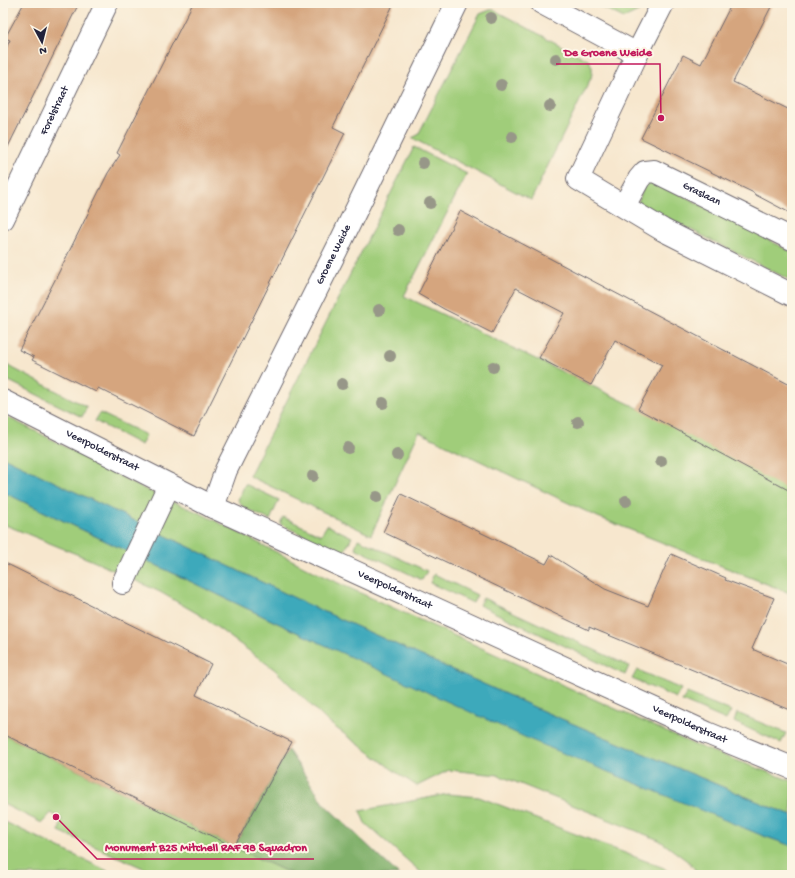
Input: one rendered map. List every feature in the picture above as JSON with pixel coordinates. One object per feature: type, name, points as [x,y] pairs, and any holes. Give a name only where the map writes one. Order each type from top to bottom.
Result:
[{"type":"street","name":"Forelstraat","points":[[3,219],[107,3]]},
{"type":"street","name":"Groene Weide","points":[[214,507],[226,470],[457,3]]},
{"type":"street","points":[[542,3],[637,54]]},
{"type":"street","points":[[663,3],[637,54],[578,179],[662,230],[792,295]]},
{"type":"street","name":"Graslaan","points":[[624,206],[644,172],[654,171],[792,239]]},
{"type":"street","name":"Veerpolderstraat","points":[[3,401],[165,494],[214,507],[707,733],[792,768]]},
{"type":"street","points":[[127,576],[165,494]]},
{"type":"green space","points":[[593,3],[650,3],[648,6],[624,18]]},
{"type":"green space","points":[[494,10],[588,60],[592,68],[591,78],[531,200],[412,138],[418,135],[480,14]]},
{"type":"green space","points":[[414,147],[467,174],[404,296],[638,408],[792,491],[792,594],[598,517],[419,432],[371,535],[249,476]]},
{"type":"green space","points":[[647,177],[792,252],[792,281],[638,203]]},
{"type":"green space","points":[[3,363],[87,407],[82,417],[3,378]]},
{"type":"green space","points":[[100,413],[146,435],[141,445],[95,421]]},
{"type":"green space","points":[[3,415],[138,486],[204,515],[323,576],[695,745],[792,781],[792,815],[545,712],[305,603],[3,457]]},
{"type":"green space","points":[[245,484],[279,500],[270,520],[244,508],[238,500]]},
{"type":"green space","points":[[3,492],[292,630],[761,835],[792,846],[792,875],[699,875],[690,863],[659,840],[498,775],[449,770],[417,786],[328,722],[274,669],[200,615],[160,592],[91,560],[3,524]]},
{"type":"green space","points":[[283,517],[321,535],[327,525],[352,537],[343,554],[280,524]]},
{"type":"green space","points":[[358,539],[427,571],[422,580],[355,548]]},
{"type":"green space","points":[[434,574],[477,595],[473,603],[430,583]]},
{"type":"green space","points":[[483,598],[629,666],[625,675],[479,605]]},
{"type":"green space","points":[[637,670],[681,689],[676,698],[632,679]]},
{"type":"green space","points":[[687,693],[731,711],[726,720],[682,701]]},
{"type":"green space","points":[[737,713],[786,733],[781,743],[734,722]]},
{"type":"green space","points":[[3,734],[294,875],[159,875],[59,831],[62,819],[51,813],[42,823],[3,804]]},
{"type":"green space","points":[[288,750],[325,805],[399,875],[294,875],[234,847]]},
{"type":"green space","points":[[448,794],[479,797],[664,868],[672,875],[424,875],[365,823],[360,811]]},
{"type":"green space","points":[[3,821],[116,875],[3,875]]},
{"type":"water","points":[[3,457],[305,603],[545,712],[792,815],[792,846],[761,835],[531,740],[292,630],[3,492]]},
{"type":"building","points":[[24,3],[79,3],[3,157],[3,55],[10,40],[5,38]]},
{"type":"building","points":[[193,3],[394,3],[333,127],[345,133],[194,436],[98,388],[96,392],[32,360],[34,357],[19,350],[108,173],[120,155],[117,153]]},
{"type":"building","points":[[732,3],[773,3],[733,82],[792,111],[792,214],[754,193],[641,138],[683,55],[701,64]]},
{"type":"building","points":[[460,211],[792,386],[792,492],[638,409],[662,365],[615,340],[591,385],[539,358],[564,313],[516,288],[492,333],[418,294]]},
{"type":"building","points":[[401,494],[546,564],[551,555],[605,589],[648,606],[671,554],[726,578],[725,580],[774,598],[752,649],[792,666],[792,711],[589,627],[589,630],[383,532]]},
{"type":"building","points":[[3,562],[211,664],[196,695],[292,742],[234,847],[3,734]]},
{"type":"place","name":"De Groene Weide","points":[[661,118]]},
{"type":"place","name":"Monument B25 Mitchell RAF 98 Squadron","points":[[56,817]]}]
